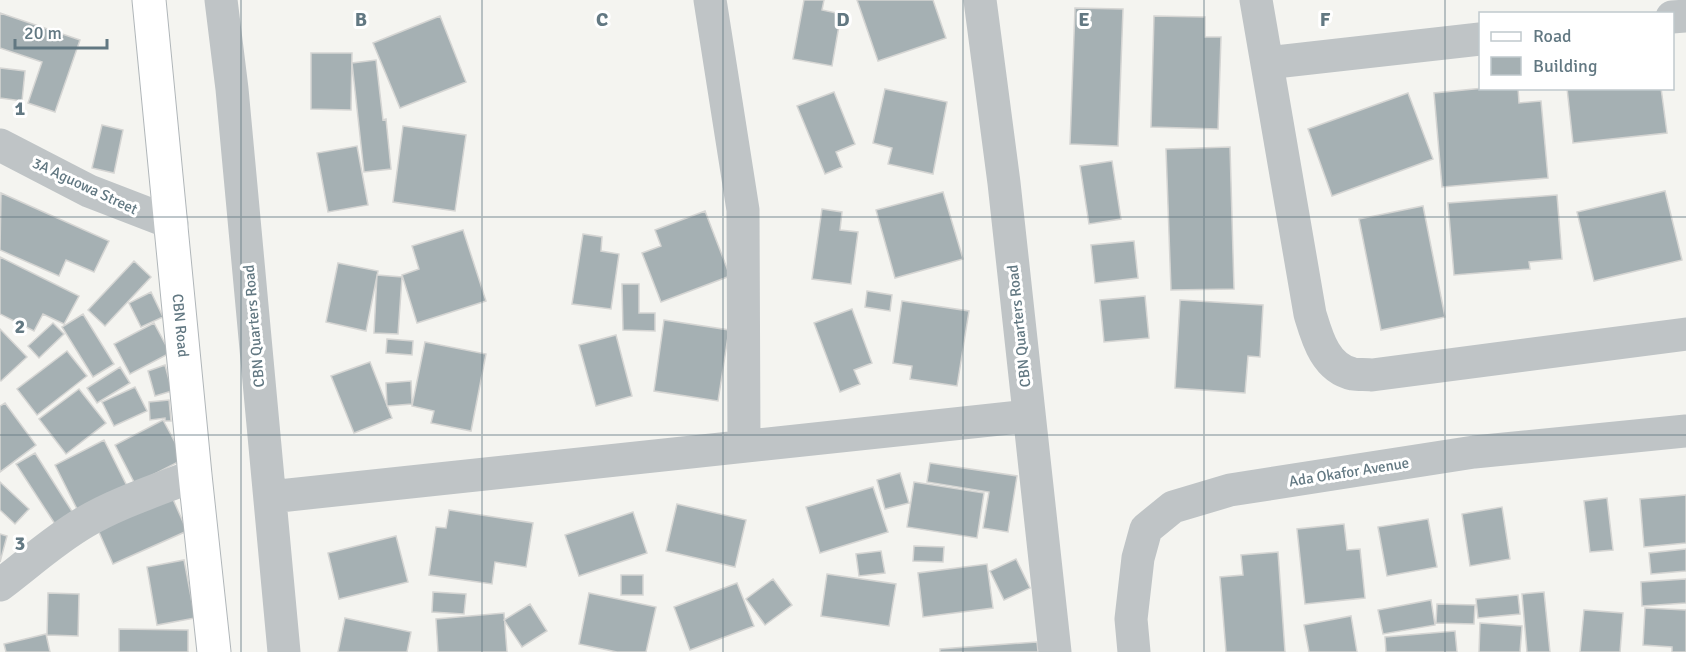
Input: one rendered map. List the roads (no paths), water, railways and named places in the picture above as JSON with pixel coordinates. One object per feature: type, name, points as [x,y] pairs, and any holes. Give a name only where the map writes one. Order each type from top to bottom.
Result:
[{"type":"main road","name":"CBN Road","points":[[149,0],[214,652]]},
{"type":"street","name":"CBN Quarters Road","points":[[221,0],[233,101],[284,652]]},
{"type":"street","points":[[710,0],[742,210],[744,446]]},
{"type":"street","name":"CBN Quarters Road","points":[[980,0],[1004,183],[1055,652]]},
{"type":"street","points":[[1256,0],[1310,314],[1320,344],[1335,366],[1352,374],[1372,375],[1686,334]]},
{"type":"street","points":[[1267,63],[1479,39]]},
{"type":"street","name":"3A Aguowa Street","points":[[0,146],[89,191],[172,223]]},
{"type":"street","points":[[270,497],[1029,416]]},
{"type":"street","name":"Ada Okafor Avenue","points":[[1134,652],[1131,618],[1137,558],[1146,529],[1173,507],[1230,490],[1474,452],[1686,431]]},
{"type":"street","points":[[0,585],[38,554],[85,522],[125,502],[195,475]]}]
